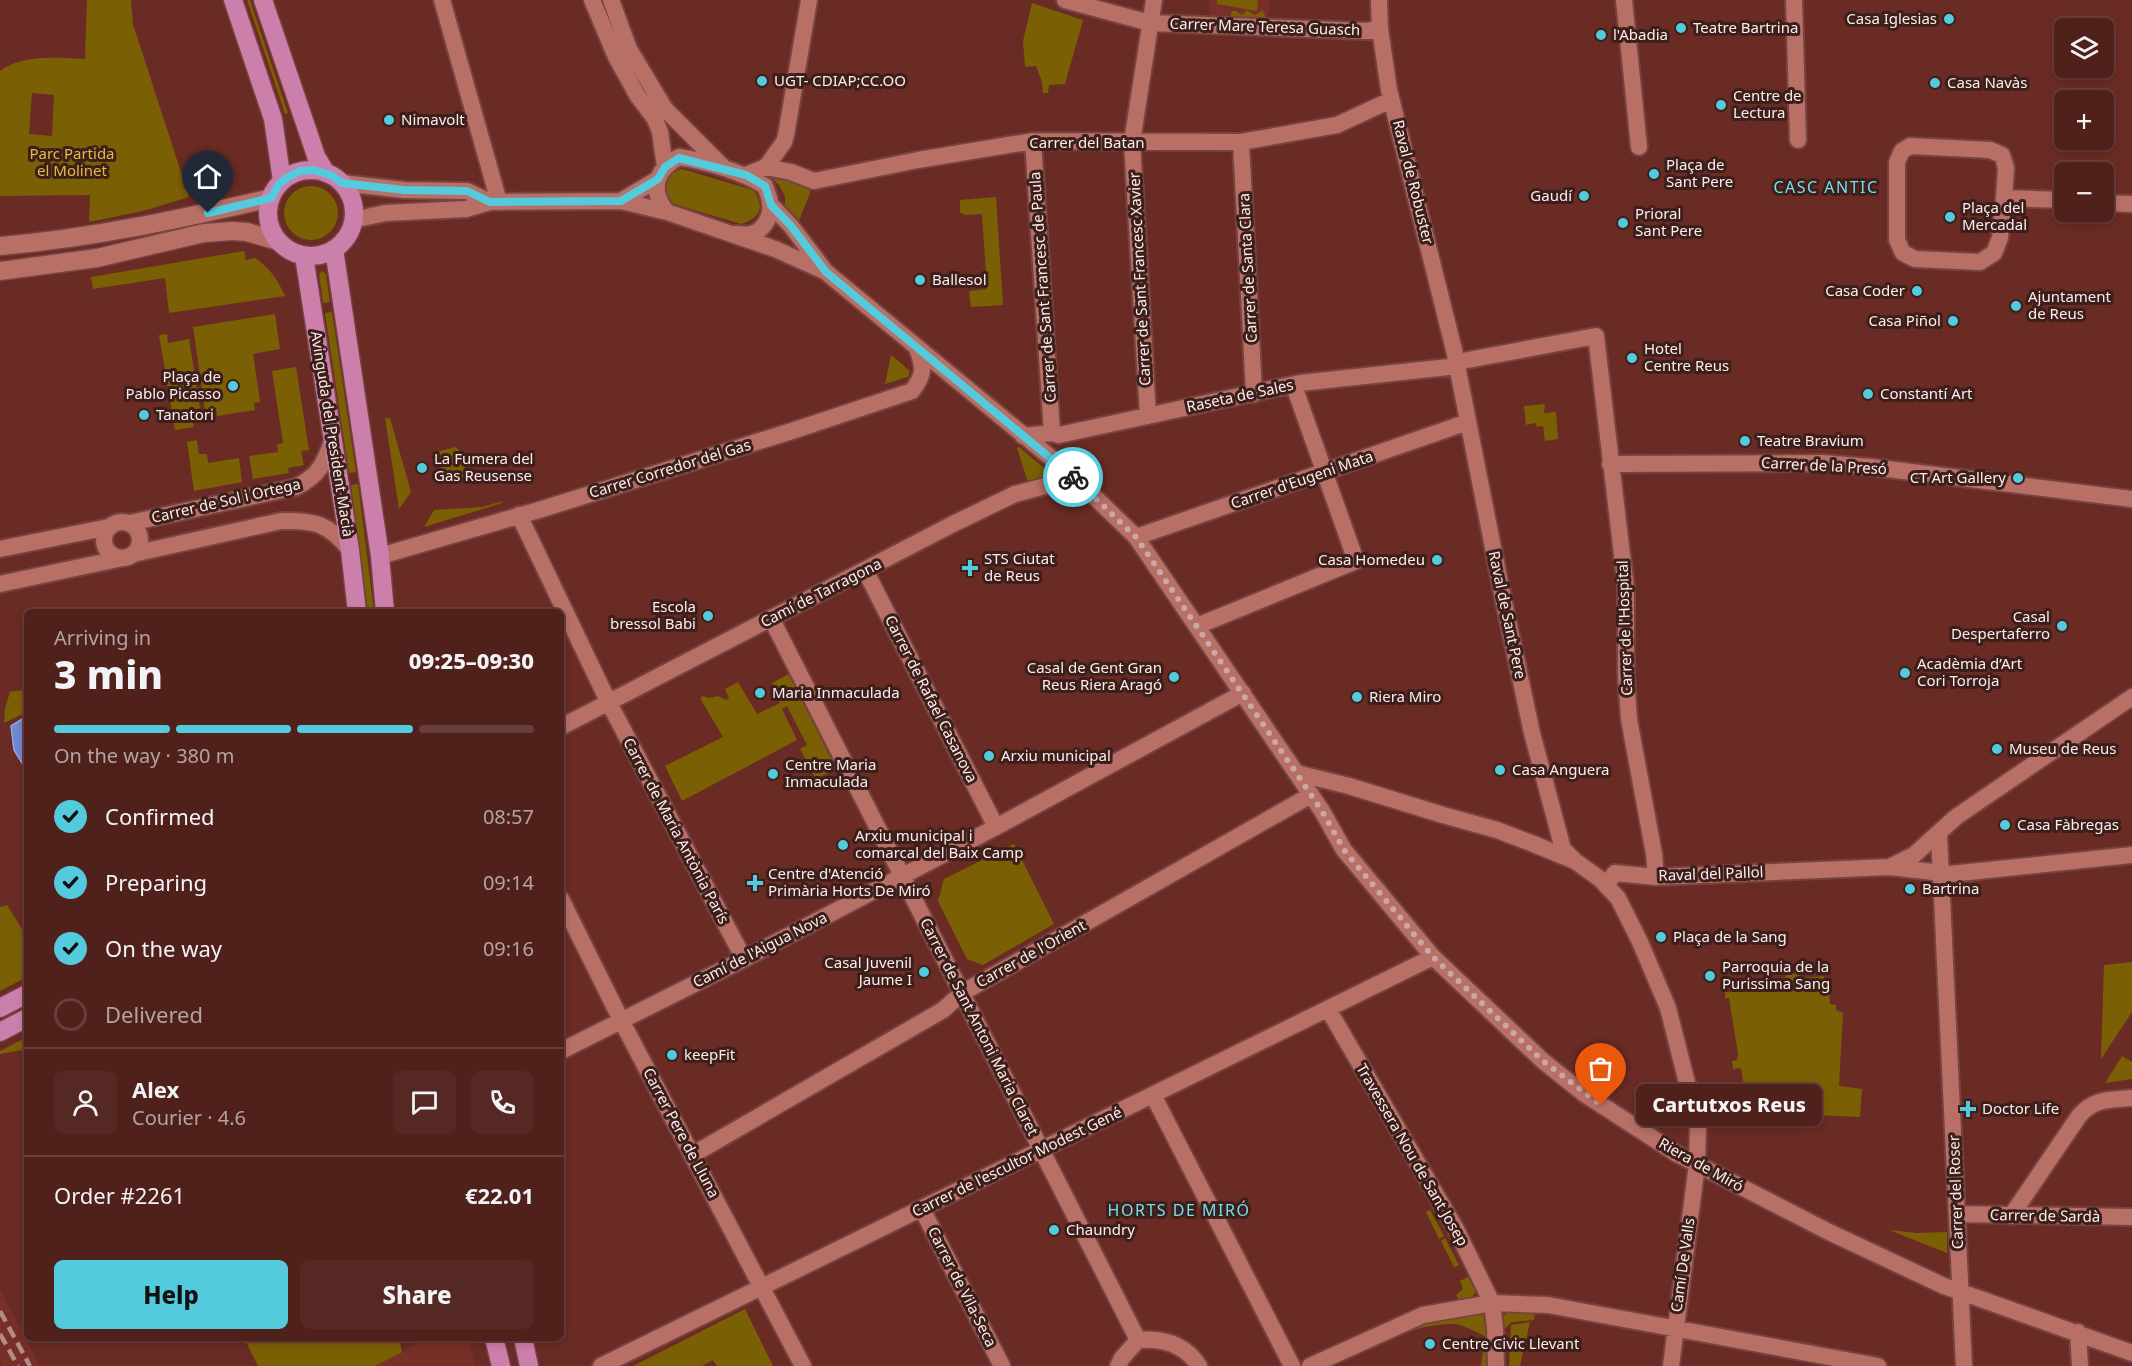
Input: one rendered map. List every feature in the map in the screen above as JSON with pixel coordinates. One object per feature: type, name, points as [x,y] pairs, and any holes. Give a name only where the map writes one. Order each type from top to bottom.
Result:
[{"type":"main road","points":[[233,0],[273,119],[282,181]]},
{"type":"main road","points":[[263,0],[316,156],[334,178],[352,200],[353,220],[345,239],[334,249],[317,256],[304,256],[289,251],[272,232],[268,220],[271,198],[282,181],[300,171],[313,170],[334,178]]},
{"type":"main road","points":[[0,246],[59,241],[140,228],[271,198]]},
{"type":"main road","points":[[0,271],[97,258],[212,232],[247,232],[278,241]]},
{"type":"main road","name":"Avinguda del President Macià","points":[[334,249],[380,556],[385,609]]},
{"type":"main road","name":"Avinguda del President Macià","points":[[304,256],[350,550],[357,609]]},
{"type":"main road","points":[[0,1008],[24,996]]},
{"type":"main road","points":[[0,1032],[24,1020]]},
{"type":"main road","points":[[495,1341],[501,1366]]},
{"type":"main road","points":[[524,1341],[529,1366]]},
{"type":"street","points":[[442,0],[494,202]]},
{"type":"street","points":[[592,0],[616,57],[637,95],[656,119],[660,132],[661,173],[656,190],[657,197],[667,212]]},
{"type":"street","points":[[611,0],[629,48],[666,109],[726,170]]},
{"type":"street","points":[[746,175],[766,167],[784,142],[809,0]]},
{"type":"street","name":"Carrer Mare Teresa Guasch","points":[[1065,0],[1150,23],[1365,31],[1380,29]]},
{"type":"street","name":"Carrer de Sant Francesc Xavier","points":[[1148,416],[1132,142],[1154,0]]},
{"type":"street","name":"Raval de Robuster","points":[[1379,0],[1380,29],[1391,100],[1458,364]]},
{"type":"street","points":[[1624,0],[1639,147]]},
{"type":"street","points":[[1794,0],[1798,140]]},
{"type":"street","name":"Carrer del Batan","points":[[766,167],[791,172],[814,181],[918,160],[1034,141],[1241,142],[1337,125],[1391,100]]},
{"type":"street","name":"Carrer de Sant Francesc de Paula","points":[[1034,141],[1052,433]]},
{"type":"street","name":"Carrer de Santa Clara","points":[[1241,142],[1254,394]]},
{"type":"street","points":[[1910,146],[1990,150],[2002,154],[2006,168],[2004,198],[2000,238],[1994,253],[1980,262],[1915,259],[1903,253],[1898,244],[1897,162],[1902,151],[1910,146]]},
{"type":"street","points":[[621,201],[679,158],[691,159],[746,175],[765,186],[771,205],[791,226],[826,272]]},
{"type":"street","points":[[334,178],[404,190],[467,191],[494,202]]},
{"type":"street","points":[[2004,198],[2054,200]]},
{"type":"street","points":[[353,220],[385,213],[466,209],[494,202],[621,201],[667,212],[776,249],[826,272]]},
{"type":"street","points":[[2114,203],[2132,204]]},
{"type":"street","points":[[729,234],[750,234],[759,229],[766,222],[771,205]]},
{"type":"street","name":"Riera de Miró","points":[[826,272],[1072,476],[1136,537],[1322,811],[1344,850],[1433,957],[1543,1061],[1583,1093],[1677,1154],[1829,1233],[1960,1291],[2132,1353]]},
{"type":"street","name":"Raseta de Sales","points":[[1023,436],[1052,433],[1059,435],[1300,383],[1458,364],[1596,336],[1596,342]]},
{"type":"street","name":"Carrer de l'Hospital","points":[[1596,342],[1626,588],[1626,676],[1629,719],[1652,842],[1656,877]]},
{"type":"street","name":"Carrer Corredor del Gas","points":[[380,556],[784,434],[912,391],[920,380],[923,366],[916,348]]},
{"type":"street","name":"Raval de Sant Pere","points":[[1458,364],[1532,733],[1563,849],[1575,861]]},
{"type":"street","points":[[1197,626],[1356,561],[1294,386]]},
{"type":"street","name":"Carrer d'Eugeni Mata","points":[[1136,537],[1468,422]]},
{"type":"street","points":[[1052,433],[1059,443],[1072,476]]},
{"type":"street","name":"Carrer de Sol i Ortega","points":[[130,523],[296,487],[311,480],[322,466],[333,439]]},
{"type":"street","name":"Carrer de la Presó","points":[[1610,464],[1822,463],[2132,498]]},
{"type":"street","name":"Camí de Tarragona","points":[[564,726],[1015,494],[1049,485],[1088,492]]},
{"type":"street","name":"Carrer de Maria Antònia París","points":[[519,515],[609,703],[744,959]]},
{"type":"street","name":"Carrer de Sol i Ortega","points":[[0,584],[281,521],[301,521],[322,525],[338,535],[350,550]]},
{"type":"street","points":[[0,549],[109,527],[119,522],[130,523],[135,527],[140,538],[138,550],[128,556],[111,555],[104,545],[104,538],[109,527]]},
{"type":"street","name":"Carrer de Rafael Casanova","points":[[865,570],[996,827]]},
{"type":"street","name":"Carrer de Sant Antoni Maria Claret","points":[[771,618],[1138,1340]]},
{"type":"street","name":"Camí de l'Aigua Nova","points":[[564,1049],[744,959],[996,827],[1243,693]]},
{"type":"street","points":[[1890,867],[1914,855],[1956,817],[2132,697]]},
{"type":"street","points":[[1296,772],[1497,830],[1575,861],[1606,885]]},
{"type":"street","points":[[1322,811],[1334,789],[1349,786]]},
{"type":"street","name":"Carrer de l'Orient","points":[[692,1155],[943,1010],[962,993],[1311,795]]},
{"type":"street","name":"Carrer del Roser","points":[[1939,834],[1964,1366]]},
{"type":"street","name":"Raval del Pallol","points":[[1606,885],[1615,873],[1656,877],[1890,867],[1941,874],[2132,855]]},
{"type":"street","name":"Camí De Valls","points":[[1606,885],[1618,898],[1640,942],[1668,1008],[1698,1126],[1697,1164],[1671,1366]]},
{"type":"street","name":"Carrer Pere de Lluna","points":[[564,905],[621,1020],[803,1366]]},
{"type":"street","name":"Carrer de l'escultor Modest Gené","points":[[601,1366],[1433,957]]},
{"type":"street","name":"Travessera Nou de Sant Josep","points":[[1328,1009],[1456,1229],[1492,1303],[1496,1328],[1496,1366]]},
{"type":"street","points":[[1153,1095],[1292,1366]]},
{"type":"street","points":[[2011,1216],[2087,1106],[2098,1102],[2132,1098]]},
{"type":"street","name":"Carrer de Vila-Seca","points":[[922,1209],[1002,1366]]},
{"type":"street","name":"Carrer de Sardà","points":[[1957,1214],[2132,1217]]},
{"type":"street","points":[[1310,1366],[1423,1316],[1492,1303],[1548,1305],[1878,1366]]},
{"type":"street","points":[[2078,1332],[2080,1366]]},
{"type":"street","points":[[1118,1366],[1138,1340],[1152,1339],[1176,1344],[1194,1358],[1199,1366]]},
{"type":"shaded area","points":[[1209,0],[1256,10],[1258,0],[1269,0],[1268,19],[1209,17]]},
{"type":"shaded area","points":[[0,1289],[24,1335],[24,1341],[27,1341],[40,1366],[3,1366],[0,1360]]},
{"type":"shaded area","points":[[424,1341],[470,1341],[475,1366],[375,1366]]},
{"type":"green space","name":"Parc Partida el Molinet","points":[[87,0],[131,0],[133,24],[189,197],[143,211],[89,222],[90,195],[0,196],[0,71],[30,59],[85,59]],"holes":[[[32,93],[54,95],[52,136],[29,134]]]},
{"type":"green space","points":[[247,0],[250,0],[288,113],[285,114]]},
{"type":"green space","points":[[1217,0],[1258,0],[1257,11],[1217,4]]},
{"type":"green space","points":[[1032,3],[1083,20],[1065,84],[1049,85],[1048,93],[1043,93],[1036,66],[1025,67],[1023,41]]},
{"type":"green space","points":[[1247,10],[1255,15],[1263,10],[1266,19],[1230,18],[1232,11],[1242,15]]},
{"type":"green space","points":[[682,169],[753,190],[760,207],[757,215],[741,224],[674,204],[668,200],[663,188],[670,175]]},
{"type":"green space","points":[[769,175],[811,187],[798,223],[785,206],[785,196],[779,185]]},
{"type":"green space","points":[[311,186],[321,188],[330,194],[336,203],[338,213],[336,223],[330,232],[321,238],[311,240],[301,238],[292,232],[286,223],[284,213],[286,203],[292,194],[301,188]]},
{"type":"green space","points":[[996,197],[1003,305],[971,307],[969,291],[987,289],[982,214],[965,215],[960,212],[960,200]]},
{"type":"green space","points":[[244,251],[246,260],[255,258],[269,270],[285,296],[169,313],[165,278],[93,289],[91,277]]},
{"type":"green space","points":[[322,271],[326,274],[330,302],[323,303],[319,274]]},
{"type":"green space","points":[[332,312],[356,472],[349,473],[325,313]]},
{"type":"green space","points":[[275,314],[280,349],[253,354],[260,402],[254,403],[255,410],[217,416],[216,408],[205,410],[193,327]]},
{"type":"green space","points":[[167,334],[168,343],[189,339],[200,408],[191,410],[194,427],[175,430],[159,335]]},
{"type":"green space","points":[[891,355],[910,371],[908,377],[885,384]]},
{"type":"green space","points":[[296,367],[309,450],[301,451],[304,465],[288,468],[289,473],[253,479],[249,456],[278,452],[277,444],[283,443],[272,371]]},
{"type":"green space","points":[[1545,404],[1544,413],[1556,412],[1558,439],[1545,441],[1543,426],[1537,427],[1535,423],[1526,425],[1524,406]]},
{"type":"green space","points":[[385,418],[390,418],[411,492],[399,509]]},
{"type":"green space","points":[[197,440],[199,454],[207,454],[208,463],[239,458],[242,482],[194,491],[187,442]]},
{"type":"green space","points":[[456,447],[463,455],[467,478],[457,482],[444,479],[436,452]]},
{"type":"green space","points":[[1019,447],[1055,477],[1055,480],[1028,483],[1017,448]]},
{"type":"green space","points":[[358,484],[374,609],[368,609],[351,485]]},
{"type":"green space","points":[[503,501],[424,527],[434,510],[482,507]]},
{"type":"green space","points":[[789,674],[836,769],[816,779],[800,749],[807,745],[787,706],[782,709],[797,740],[682,801],[665,766],[723,737],[700,698],[718,696],[726,700],[729,698],[725,689],[738,682],[757,714],[780,703],[772,683]]},
{"type":"green space","points":[[24,690],[24,713],[4,723],[5,708],[10,692]]},
{"type":"green space","points":[[1014,844],[1054,924],[983,965],[967,959],[938,901],[944,879]]},
{"type":"green space","points":[[7,905],[24,932],[24,979],[0,991],[0,907]]},
{"type":"green space","points":[[2132,962],[2132,1012],[2101,1059],[2104,965]]},
{"type":"green space","points":[[1797,973],[1802,978],[1824,976],[1824,987],[1829,988],[1830,1004],[1836,1005],[1836,1010],[1843,1013],[1839,1086],[1862,1089],[1860,1117],[1769,1113],[1771,1084],[1744,1086],[1741,1068],[1733,1069],[1732,1061],[1737,1060],[1738,1054],[1729,998],[1725,998],[1725,992],[1775,992],[1776,980],[1785,980],[1786,974]]},
{"type":"green space","points":[[24,1039],[24,1050],[0,1054],[0,1051]]},
{"type":"green space","points":[[2122,1056],[2132,1062],[2132,1079],[2105,1083]]},
{"type":"green space","points":[[1430,1210],[1444,1236],[1439,1239],[1426,1212]]},
{"type":"green space","points":[[1889,1230],[1917,1233],[1947,1232],[1947,1253]]},
{"type":"green space","points":[[1445,1238],[1459,1265],[1454,1267],[1441,1241]]},
{"type":"green space","points":[[1471,1275],[1477,1290],[1471,1298],[1461,1303],[1456,1295],[1463,1289],[1460,1281]]},
{"type":"green space","points":[[1536,1307],[1534,1320],[1512,1322],[1503,1330],[1502,1318],[1510,1309]]},
{"type":"green space","points":[[745,1309],[773,1366],[717,1366],[713,1360],[702,1366],[633,1366]]},
{"type":"green space","points":[[1480,1313],[1488,1319],[1494,1366],[1481,1366],[1485,1336],[1455,1324],[1409,1331],[1379,1342],[1337,1363],[1334,1361],[1418,1324]]},
{"type":"green space","points":[[1530,1322],[1520,1366],[1509,1366],[1511,1325]]},
{"type":"green space","points":[[246,1341],[400,1341],[402,1352],[424,1341],[375,1366],[258,1366]]},
{"type":"water","points":[[24,718],[24,766],[14,750],[11,726]]},
{"type":"railway","points":[[0,1311],[30,1366]]},
{"type":"railway","points":[[0,1334],[18,1366]]},
{"type":"way so far","points":[[1073,477],[1136,537],[1322,811],[1344,850],[1433,957],[1543,1061],[1601,1105]]},
{"type":"place","name":"Casa Iglesias","points":[[1949,19]]},
{"type":"place","name":"Teatre Bartrina","points":[[1681,28]]},
{"type":"place","name":"l'Abadia","points":[[1601,35]]},
{"type":"place","name":"UGT- CDIAP;CC.OO","points":[[762,81]]},
{"type":"place","name":"Casa Navàs","points":[[1935,83]]},
{"type":"place","name":"Centre de Lectura","points":[[1721,105]]},
{"type":"place","name":"Nimavolt","points":[[389,120]]},
{"type":"place","name":"Plaça de Sant Pere","points":[[1654,174]]},
{"type":"place","name":"Gaudí","points":[[1584,196]]},
{"type":"place","name":"Plaça del Mercadal","points":[[1950,217]]},
{"type":"place","name":"Prioral Sant Pere","points":[[1623,223]]},
{"type":"place","name":"Ballesol","points":[[920,280]]},
{"type":"place","name":"Casa Coder","points":[[1917,291]]},
{"type":"place","name":"Ajuntament de Reus","points":[[2016,306]]},
{"type":"place","name":"Casa Piñol","points":[[1953,321]]},
{"type":"place","name":"Hotel Centre Reus","points":[[1632,358]]},
{"type":"place","name":"Plaça de Pablo Picasso","points":[[233,386]]},
{"type":"place","name":"Constantí Art","points":[[1868,394]]},
{"type":"place","name":"Tanatori","points":[[144,415]]},
{"type":"place","name":"Teatre Bravium","points":[[1745,441]]},
{"type":"place","name":"La Fumera del Gas Reusense","points":[[422,468]]},
{"type":"place","name":"CT Art Gallery","points":[[2018,478]]},
{"type":"place","name":"Casa Homedeu","points":[[1437,560]]},
{"type":"place","name":"STS Ciutat de Reus","points":[[970,568]]},
{"type":"place","name":"Escola bressol Babi","points":[[708,616]]},
{"type":"place","name":"Casal Despertaferro","points":[[2062,626]]},
{"type":"place","name":"Acadèmia d’Art Cori Torroja","points":[[1905,673]]},
{"type":"place","name":"Casal de Gent Gran Reus Riera Aragó","points":[[1174,677]]},
{"type":"place","name":"Maria Inmaculada","points":[[760,693]]},
{"type":"place","name":"Riera Miro","points":[[1357,697]]},
{"type":"place","name":"Museu de Reus","points":[[1997,749]]},
{"type":"place","name":"Arxiu municipal","points":[[989,756]]},
{"type":"place","name":"Casa Anguera","points":[[1500,770]]},
{"type":"place","name":"Centre Maria Inmaculada","points":[[773,774]]},
{"type":"place","name":"Casa Fàbregas","points":[[2005,825]]},
{"type":"place","name":"Arxiu municipal i comarcal del Baix Camp","points":[[843,845]]},
{"type":"place","name":"Centre d'Atenció Primària Horts De Miró","points":[[755,883]]},
{"type":"place","name":"Bartrina","points":[[1910,889]]},
{"type":"place","name":"Plaça de la Sang","points":[[1661,937]]},
{"type":"place","name":"Casal Juvenil Jaume I","points":[[924,972]]},
{"type":"place","name":"Parroquia de la Purissima Sang","points":[[1710,976]]},
{"type":"place","name":"keepFit","points":[[672,1055]]},
{"type":"place","name":"Cartutxos Reus","points":[[1601,1105]]},
{"type":"place","name":"Doctor Life","points":[[1968,1109]]},
{"type":"place","name":"Chaundry","points":[[1054,1230]]},
{"type":"place","name":"Centre Civic Llevant","points":[[1430,1344]]},
{"type":"district","name":"CASC ANTIC","points":[[1826,187]]},
{"type":"district","name":"HORTS DE MIRÓ","points":[[1179,1210]]},
{"type":"route","points":[[208,213],[271,198],[279,184],[288,177],[306,170],[326,173],[342,183],[404,190],[467,191],[490,202],[621,201],[658,179],[670,162],[679,158],[691,159],[746,175],[765,186],[771,205],[791,226],[826,272],[1073,477]]}]
